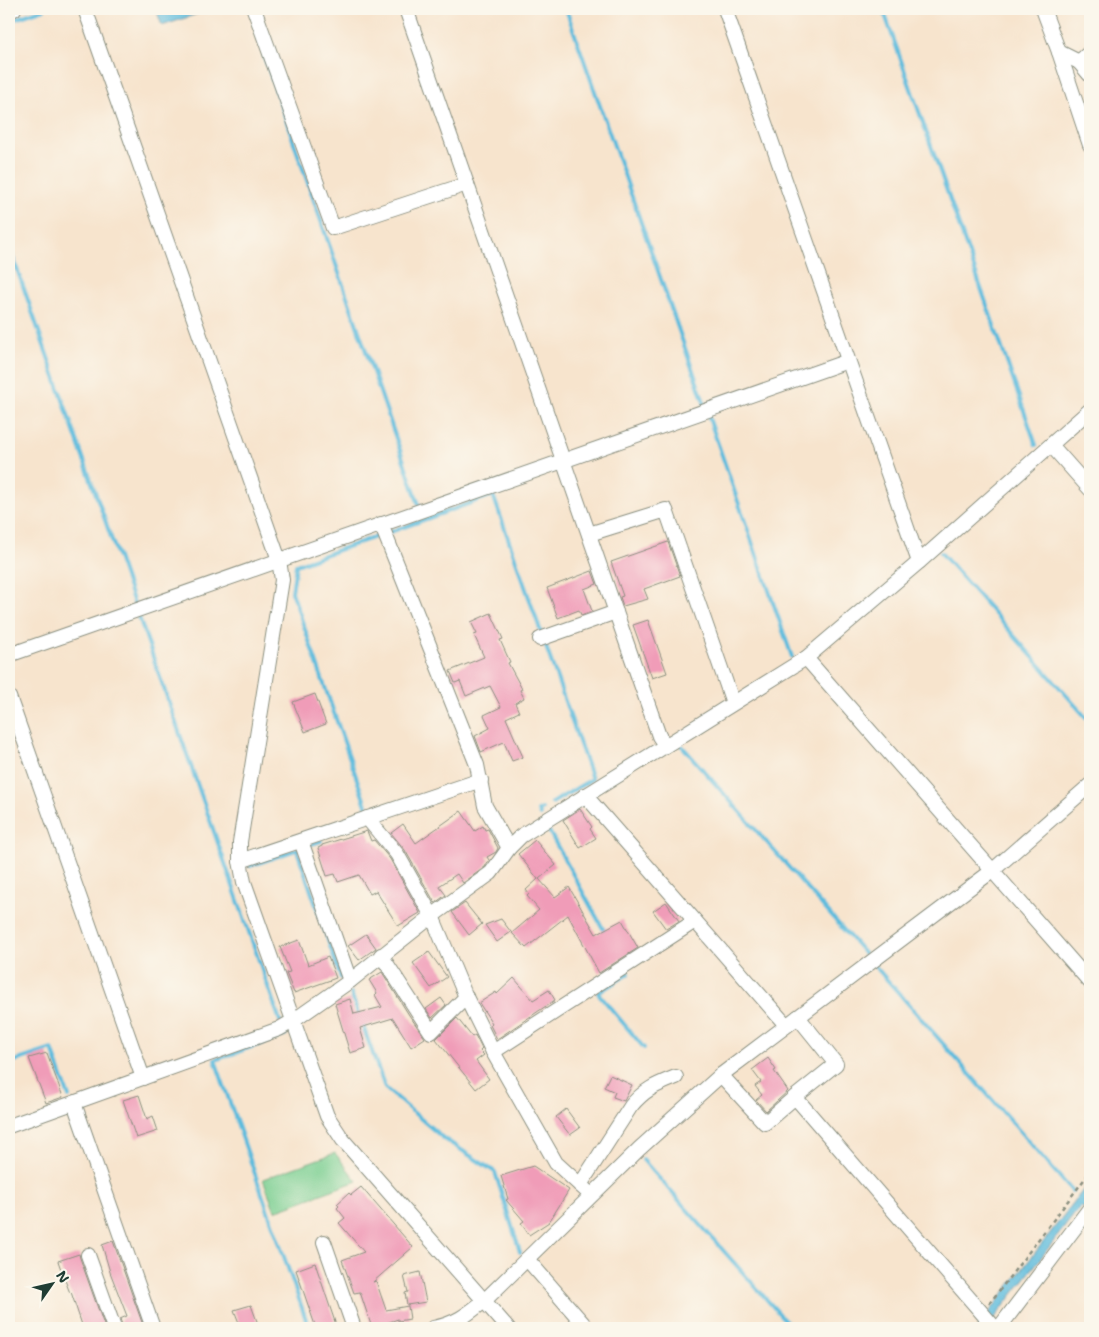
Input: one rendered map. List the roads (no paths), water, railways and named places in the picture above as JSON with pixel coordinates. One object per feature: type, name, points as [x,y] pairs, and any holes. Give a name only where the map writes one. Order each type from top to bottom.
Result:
[{"type":"street","points":[[9,11],[14,9]]},
{"type":"street","points":[[85,9],[279,560],[282,580],[240,842],[240,861],[244,882],[327,1116],[343,1140],[508,1328]]},
{"type":"street","points":[[254,9],[333,228],[467,184]]},
{"type":"street","points":[[406,9],[659,736],[665,745]]},
{"type":"street","points":[[725,9],[919,562]]},
{"type":"street","points":[[1043,9],[1090,145]]},
{"type":"street","points":[[1059,52],[1079,62],[1090,75]]},
{"type":"street","points":[[1079,62],[1090,52]]},
{"type":"street","points":[[9,655],[848,361]]},
{"type":"street","points":[[9,1126],[279,1029],[293,1021],[350,981],[432,916],[491,873],[509,848],[521,836],[806,658],[919,562],[1090,410]]},
{"type":"street","points":[[1051,445],[1090,489]]},
{"type":"street","points":[[588,534],[666,510],[733,703]]},
{"type":"street","points":[[381,524],[477,765],[485,806],[509,848]]},
{"type":"street","points":[[540,639],[616,612]]},
{"type":"street","points":[[806,658],[1090,982]]},
{"type":"street","points":[[9,697],[143,1078]]},
{"type":"street","points":[[240,861],[480,780]]},
{"type":"street","points":[[432,1328],[466,1317],[639,1149],[721,1075],[992,871],[1090,785]]},
{"type":"street","points":[[585,795],[786,1025]]},
{"type":"street","points":[[367,818],[397,854],[432,916],[466,997],[493,1052],[556,1163],[591,1195]]},
{"type":"street","points":[[301,841],[350,981]]},
{"type":"street","points":[[493,1052],[695,921]]},
{"type":"street","points":[[382,955],[430,1032],[466,997]]},
{"type":"street","points":[[721,1075],[765,1123],[836,1064],[798,1016]]},
{"type":"street","points":[[580,1185],[631,1106],[641,1094],[651,1087],[676,1077]]},
{"type":"street","points":[[796,1097],[996,1328],[1090,1208]]},
{"type":"street","points":[[74,1102],[154,1328]]},
{"type":"street","points":[[324,1242],[354,1328]]},
{"type":"street","points":[[88,1255],[114,1328]]},
{"type":"street","points":[[527,1259],[587,1328]]},
{"type":"water","points":[[156,9],[212,9],[162,26]]},
{"type":"water","points":[[1090,1181],[1090,1194],[1084,1202],[1087,1204],[1084,1208],[1080,1207],[987,1328],[977,1328]]},
{"type":"waterway","points":[[9,21],[44,9]]},
{"type":"waterway","points":[[566,9],[705,405]]},
{"type":"waterway","points":[[883,9],[1036,445]]},
{"type":"waterway","points":[[264,56],[419,505]]},
{"type":"waterway","points":[[9,246],[135,606]]},
{"type":"waterway","points":[[708,415],[792,657]]},
{"type":"waterway","points":[[390,532],[493,495],[542,635]]},
{"type":"waterway","points":[[368,811],[292,592],[296,565],[378,536]]},
{"type":"waterway","points":[[941,553],[1090,722]]},
{"type":"waterway","points":[[139,617],[280,1021]]},
{"type":"waterway","points":[[544,641],[592,779],[552,803]]},
{"type":"waterway","points":[[682,746],[864,953]]},
{"type":"waterway","points":[[540,815],[538,811],[542,809]]},
{"type":"waterway","points":[[545,824],[606,934]]},
{"type":"waterway","points":[[308,845],[321,841]]},
{"type":"waterway","points":[[250,866],[298,849]]},
{"type":"waterway","points":[[297,850],[341,978]]},
{"type":"waterway","points":[[875,966],[1072,1191]]},
{"type":"waterway","points":[[626,970],[628,974],[598,993],[644,1048]]},
{"type":"waterway","points":[[351,993],[359,1016]]},
{"type":"waterway","points":[[362,1023],[385,1088],[443,1138],[495,1172],[520,1252]]},
{"type":"waterway","points":[[285,1035],[215,1060],[309,1328]]},
{"type":"waterway","points":[[9,1063],[52,1049],[69,1097]]},
{"type":"waterway","points":[[643,1160],[792,1328]]}]
